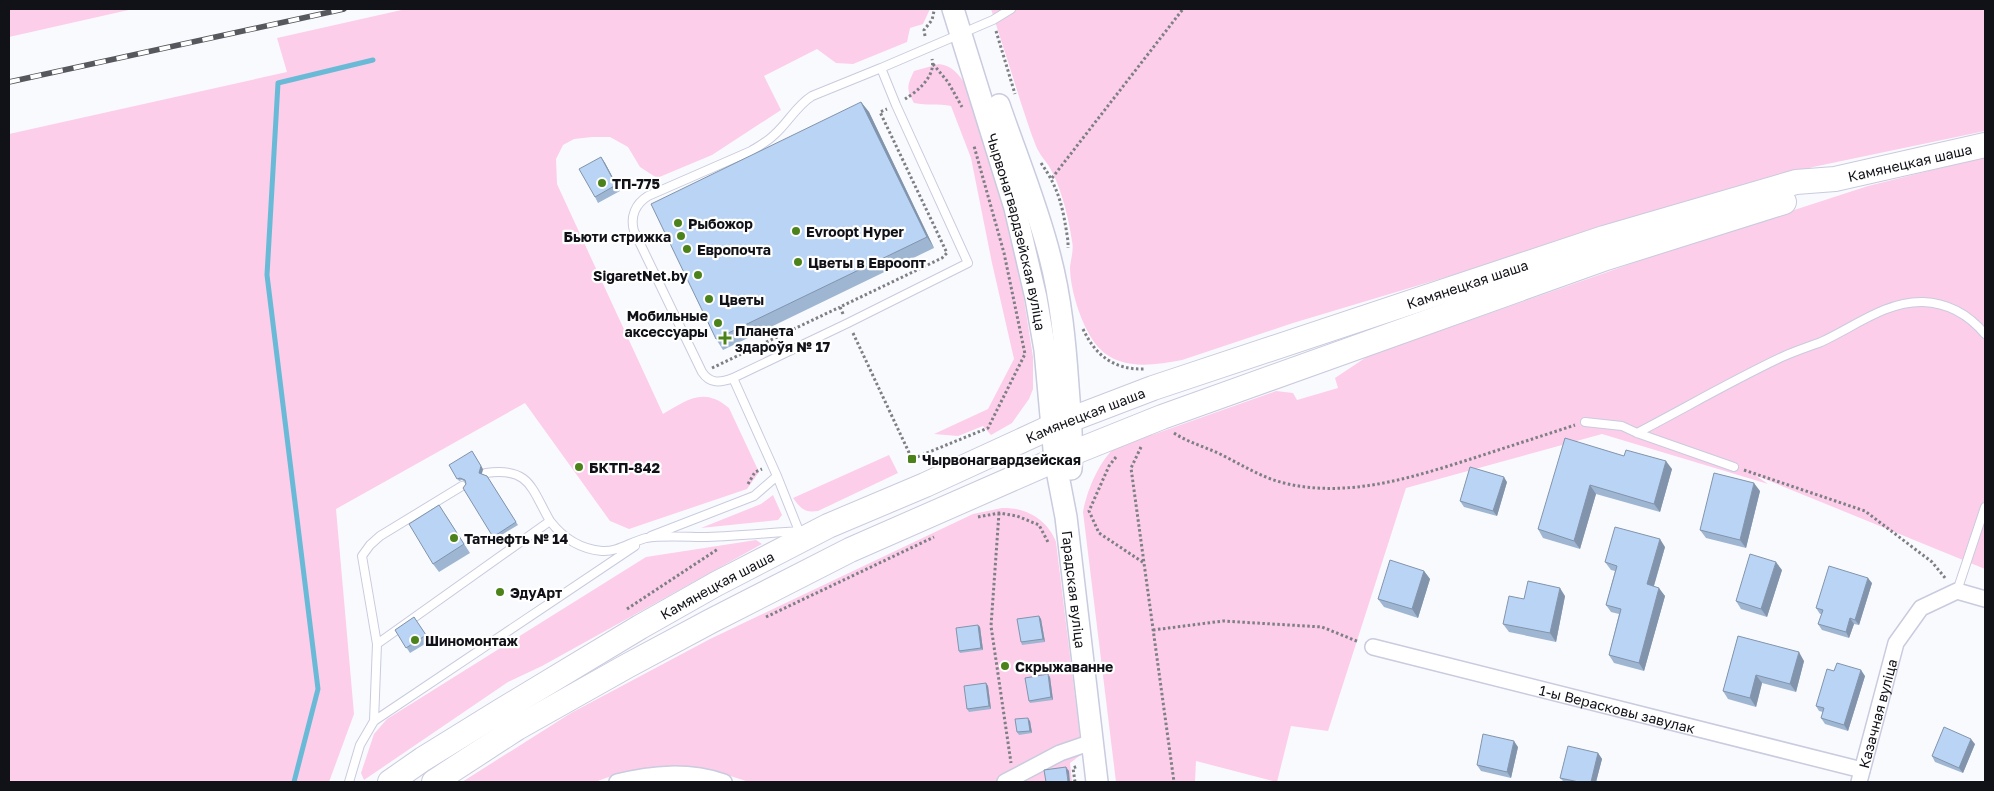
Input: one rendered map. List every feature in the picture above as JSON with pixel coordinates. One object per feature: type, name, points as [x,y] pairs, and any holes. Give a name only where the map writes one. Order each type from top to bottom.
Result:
[{"type":"main road","name":"Чырвонагвардзейская вуліца","points":[[954,9],[966,31]]},
{"type":"main road","name":"Чырвонагвардзейская вуліца","points":[[965,9],[966,31],[1029,267],[1061,424],[1063,456]]},
{"type":"main road","name":"Камянецкая шаша","points":[[390,782],[499,712],[640,627],[716,584],[828,526],[1061,424],[1154,388],[1604,238],[1796,182],[1836,179],[1985,145]]},
{"type":"main road","name":"Камянецкая шаша","points":[[434,782],[518,728],[711,621],[850,550],[1063,456],[1162,418],[1606,258],[1799,197],[1836,179]]},
{"type":"main road","name":"Гарадская вуліца","points":[[1063,456],[1066,517],[1097,782]]},
{"type":"street","points":[[1957,591],[1985,599]]},
{"type":"street","name":"Казачная вуліца","points":[[1861,776],[1896,643],[1921,608],[1957,591]]},
{"type":"street","name":"1-ы Верасковы завулак","points":[[1373,647],[1861,776]]},
{"type":"street","points":[[1009,780],[1060,753],[1092,742]]},
{"type":"street","points":[[618,782],[646,775],[682,774],[724,782]]},
{"type":"lane","points":[[881,68],[896,106],[968,263],[733,378],[715,382],[709,380],[702,372],[634,231],[633,218],[637,204],[648,196],[764,144],[775,135],[802,102],[812,96],[993,20],[1011,9]]},
{"type":"lane","points":[[1637,433],[1782,356],[1822,341],[1866,318],[1896,306],[1922,302],[1950,306],[1974,320],[1985,334]]},
{"type":"lane","points":[[733,378],[772,464],[799,531]]},
{"type":"lane","points":[[1585,422],[1622,426],[1734,467]]},
{"type":"lane","points":[[486,473],[506,471],[522,477],[528,483],[557,531],[566,539],[588,549],[613,551],[754,496],[777,476]]},
{"type":"lane","points":[[374,721],[377,644],[362,556],[380,536],[462,486]]},
{"type":"lane","points":[[1957,591],[1985,507]]},
{"type":"lane","points":[[377,644],[550,521]]},
{"type":"lane","points":[[349,782],[360,745],[374,721],[646,538],[722,537],[799,531],[828,526]]},
{"type":"path","points":[[934,9],[932,20],[924,30],[928,47],[933,64],[957,95],[963,108]]},
{"type":"path","points":[[1052,178],[1183,9]]},
{"type":"path","points":[[702,372],[942,258],[947,253],[880,112],[896,106],[915,93],[927,81],[933,64]]},
{"type":"path","points":[[840,307],[912,459],[988,428],[1025,354],[1004,253],[973,142]]},
{"type":"path","points":[[1088,340],[1096,352],[1108,362],[1121,367],[1148,369]]},
{"type":"path","points":[[1171,432],[1182,439],[1222,455],[1255,473],[1287,484],[1314,488],[1342,488],[1384,483],[1417,476],[1585,422]]},
{"type":"path","points":[[1144,443],[1131,468],[1174,782]]},
{"type":"path","points":[[1119,454],[1109,466],[1089,511],[1099,533],[1144,563]]},
{"type":"path","points":[[746,488],[755,472],[772,464]]},
{"type":"path","points":[[1734,467],[1865,511],[1932,562],[1957,591]]},
{"type":"path","points":[[974,518],[998,513],[991,626],[1009,780]]},
{"type":"path","points":[[763,619],[939,535]]},
{"type":"path","points":[[624,611],[722,546]]},
{"type":"path","points":[[1154,630],[1222,621],[1322,627],[1373,647]]},
{"type":"shaded area","points":[[9,9],[133,9],[9,37]]},
{"type":"shaded area","points":[[406,9],[930,9],[923,24],[910,28],[907,42],[853,64],[836,63],[817,49],[764,76],[781,110],[712,155],[657,178],[640,167],[628,147],[610,137],[574,139],[563,145],[556,159],[557,184],[663,414],[679,404],[695,398],[703,397],[720,401],[729,408],[759,472],[747,489],[629,529],[610,521],[525,403],[336,509],[354,714],[329,782],[9,782],[9,134],[287,72],[277,38]]},
{"type":"shaded area","points":[[991,9],[1985,9],[1985,131],[1813,167],[1293,323],[1182,360],[1149,364],[1128,363],[1117,360],[1099,348],[1088,332],[1078,310],[1072,287],[1070,267],[1073,244],[1064,203],[1058,184],[1034,141]]},
{"type":"shaded area","points":[[939,64],[952,69],[966,85],[1014,236],[1033,357],[1033,389],[1029,399],[1012,423],[991,435],[983,426],[958,436],[934,434],[988,409],[1014,359],[971,158],[951,106],[914,103],[909,91],[909,84],[914,71]]},
{"type":"shaded area","points":[[1985,157],[1985,569],[1755,475],[1768,484],[1602,434],[1406,488],[1328,731],[1291,726],[1277,782],[1196,761],[1195,782],[1116,782],[1083,512],[1095,475],[1106,457],[1119,444],[1147,431],[1152,435],[1276,391],[1293,393],[1297,400],[1338,388],[1335,378],[1368,356],[1653,256],[1868,186]]},
{"type":"shaded area","points":[[889,455],[898,473],[818,511],[804,509],[793,498]]},
{"type":"shaded area","points":[[773,495],[782,515],[778,520],[701,528],[761,504]]},
{"type":"shaded area","points":[[1011,508],[1035,516],[1048,527],[1056,542],[1082,754],[1070,763],[1072,782],[749,782],[709,770],[672,766],[635,770],[595,782],[462,782],[571,713],[710,639],[973,514]]},
{"type":"shaded area","points":[[756,540],[762,544],[542,666],[508,682],[364,780],[361,773],[374,734],[387,719],[646,557]]},
{"type":"building","name":"Evroopt Hyper","points":[[861,102],[927,237],[716,339],[651,204]]},
{"type":"building","name":"ТП-775","points":[[601,157],[616,185],[595,197],[579,169]]},
{"type":"building","points":[[1565,438],[1624,456],[1626,450],[1666,461],[1654,504],[1590,485],[1574,541],[1538,529]]},
{"type":"building","points":[[472,451],[481,466],[479,473],[487,476],[516,522],[493,537],[463,488],[466,484],[465,480],[457,479],[449,465]]},
{"type":"building","points":[[1470,467],[1504,477],[1493,511],[1460,501]]},
{"type":"building","points":[[1714,473],[1754,483],[1740,540],[1700,530]]},
{"type":"building","points":[[439,505],[464,544],[433,564],[409,524]]},
{"type":"building","points":[[1615,527],[1660,539],[1647,584],[1659,588],[1639,663],[1609,655],[1621,609],[1606,605],[1617,566],[1605,562]]},
{"type":"building","points":[[1750,554],[1776,562],[1761,609],[1736,601]]},
{"type":"building","points":[[1390,560],[1424,571],[1412,609],[1378,599]]},
{"type":"building","points":[[1829,566],[1868,578],[1855,620],[1850,618],[1846,632],[1818,624],[1823,610],[1816,608]]},
{"type":"building","points":[[1528,581],[1560,588],[1550,633],[1503,624],[1509,596],[1524,599]]},
{"type":"building","points":[[1039,616],[1043,639],[1021,642],[1017,619]]},
{"type":"building","points":[[414,617],[426,635],[406,648],[395,630]]},
{"type":"building","points":[[978,625],[981,648],[959,651],[956,628]]},
{"type":"building","points":[[1738,636],[1799,652],[1790,684],[1756,675],[1750,698],[1723,691]]},
{"type":"building","points":[[1837,663],[1861,670],[1844,725],[1821,718],[1824,708],[1816,706],[1827,669],[1834,671]]},
{"type":"building","points":[[1048,674],[1051,697],[1029,701],[1025,678]]},
{"type":"building","points":[[986,683],[989,706],[967,709],[964,686]]},
{"type":"building","points":[[1028,718],[1030,731],[1017,732],[1015,719]]},
{"type":"building","points":[[1944,727],[1971,739],[1959,768],[1932,756]]},
{"type":"building","points":[[1483,734],[1514,741],[1507,772],[1477,765]]},
{"type":"building","points":[[1568,746],[1598,753],[1591,782],[1579,782],[1560,778]]},
{"type":"building","points":[[1066,767],[1068,781],[1046,782],[1044,770]]},
{"type":"waterway","points":[[294,782],[318,689],[267,275],[278,83],[373,60]]},
{"type":"railway","points":[[9,82],[344,9]]},
{"type":"place","name":"ТП-775","points":[[602,183]]},
{"type":"place","name":"Рыбожор","points":[[678,223]]},
{"type":"place","name":"Evroopt Hyper","points":[[796,231]]},
{"type":"place","name":"Бьюти стрижка","points":[[681,236]]},
{"type":"place","name":"Европочта","points":[[687,249]]},
{"type":"place","name":"Цветы в Евроопт","points":[[798,262]]},
{"type":"place","name":"SigaretNet.by","points":[[698,275]]},
{"type":"place","name":"Цветы","points":[[709,299]]},
{"type":"place","name":"Мобильные аксессуары","points":[[718,323]]},
{"type":"place","name":"Планета здароўя № 17","points":[[725,338]]},
{"type":"place","name":"Чырвонагвардзейская","points":[[912,459]]},
{"type":"place","name":"БКТП-842","points":[[579,467]]},
{"type":"place","name":"Татнефть № 14","points":[[454,538]]},
{"type":"place","name":"ЭдуАрт","points":[[500,592]]},
{"type":"place","name":"Шиномонтаж","points":[[415,640]]},
{"type":"place","name":"Скрыжаванне","points":[[1005,666]]}]
